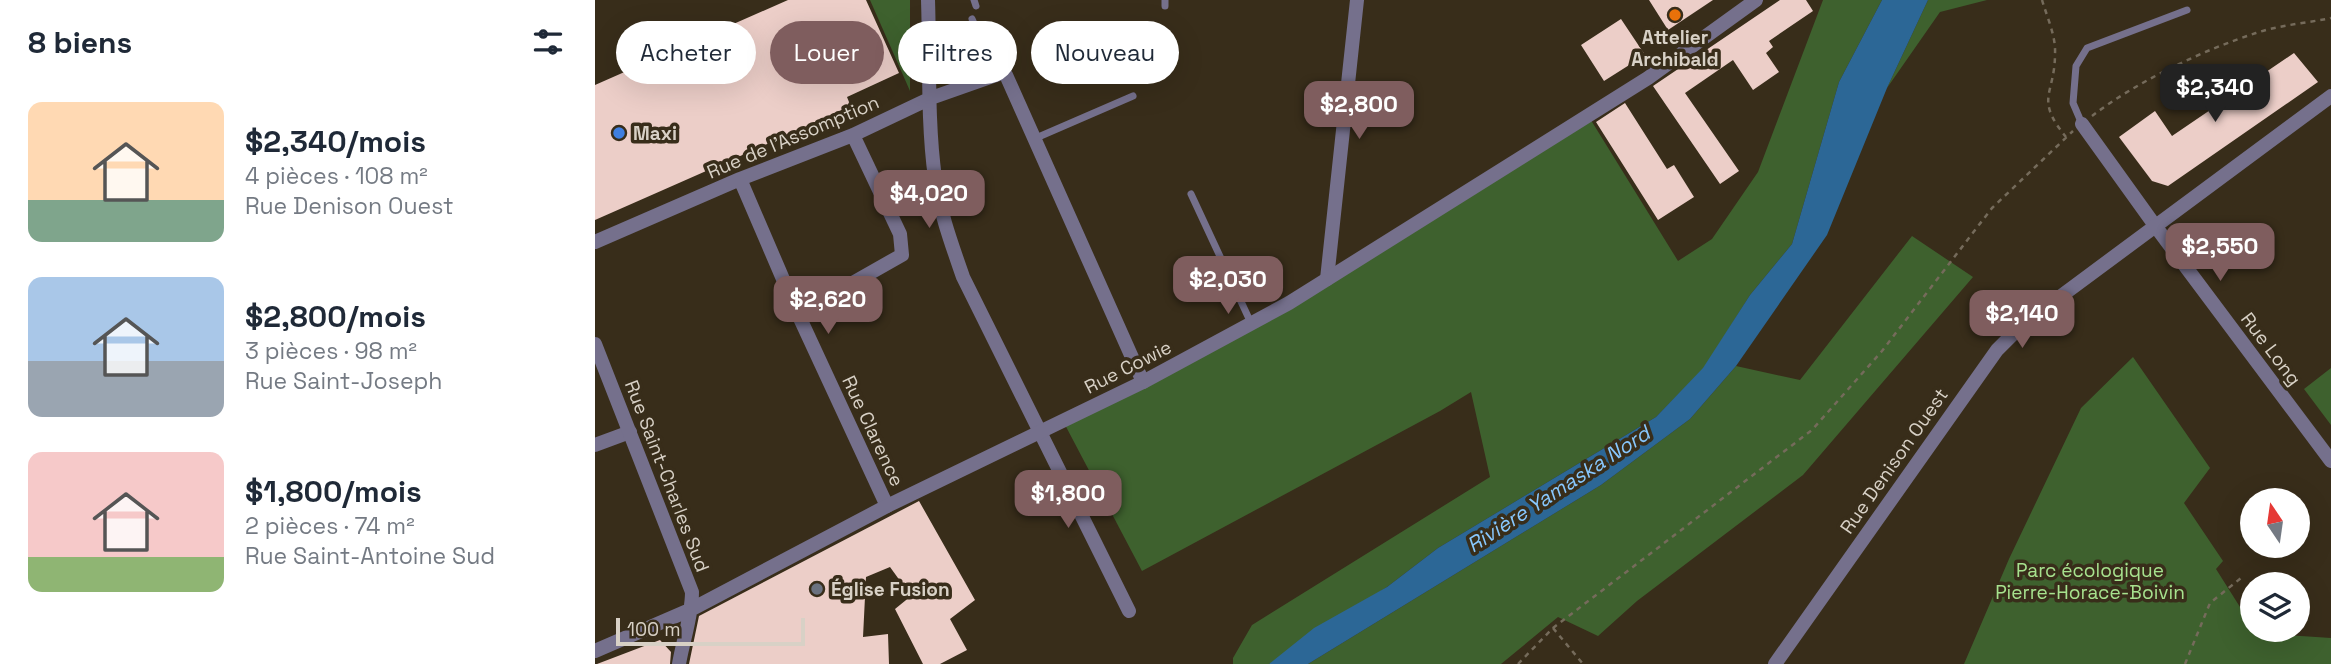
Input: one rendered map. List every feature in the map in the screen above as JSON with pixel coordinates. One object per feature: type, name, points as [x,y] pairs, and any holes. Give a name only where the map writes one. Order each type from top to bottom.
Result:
[{"type":"street","points":[[928,0],[935,178],[944,219],[963,277],[1129,611]]},
{"type":"street","points":[[1327,279],[1357,0]]},
{"type":"street","name":"Rue Cowie","points":[[595,651],[692,609],[887,506],[1143,382],[1251,324],[1618,97],[1756,0]]},
{"type":"street","name":"Rue de l'Assomption","points":[[595,242],[969,84]]},
{"type":"street","points":[[1010,84],[1143,382]]},
{"type":"street","name":"Rue Denison Ouest","points":[[1775,664],[1997,350],[2022,325],[2331,96]]},
{"type":"street","name":"Rue Long","points":[[2082,124],[2331,461]]},
{"type":"street","points":[[798,314],[902,255],[900,234],[853,135]]},
{"type":"street","name":"Rue Clarence","points":[[740,179],[798,314],[887,506]]},
{"type":"street","name":"Rue Saint-Charles Sud","points":[[595,344],[692,592],[692,609],[685,627],[678,664]]},
{"type":"street","points":[[595,445],[630,432]]},
{"type":"lane","points":[[2082,124],[2073,103],[2076,66],[2087,48],[2187,10]]},
{"type":"lane","points":[[1036,138],[1133,96]]},
{"type":"lane","points":[[1191,194],[1251,324]]},
{"type":"path","points":[[2042,0],[2056,56],[2048,100],[2049,113],[2066,137]]},
{"type":"path","points":[[1518,664],[1553,628],[1812,430],[1882,351],[1992,208],[2082,124],[2116,98],[2193,58],[2258,32],[2331,18]]},
{"type":"path","points":[[2185,664],[2210,603],[2240,580]]},
{"type":"path","points":[[1553,628],[1583,664]]},
{"type":"green space","points":[[870,0],[910,0],[910,21],[898,21],[898,64],[884,32],[884,21],[879,21]]},
{"type":"green space","points":[[1823,0],[1882,0],[1839,82],[1792,244],[1750,295],[1704,368],[1656,417],[1438,548],[1387,587],[1269,664],[1233,664],[1233,658],[1252,625],[1490,477],[1471,392],[1142,571],[1063,421],[1143,382],[1589,117],[1678,261],[1712,239],[1758,172]]},
{"type":"green space","points":[[1928,0],[1987,0],[1940,12],[1887,88]]},
{"type":"green space","points":[[1912,236],[1973,277],[1803,475],[1637,601],[1598,636],[1558,617],[1501,664],[1308,664],[1601,485],[1690,419],[1736,366],[1800,380]]},
{"type":"green space","name":"Parc écologique Pierre-Horace-Boivin","points":[[2133,357],[2210,468],[2184,503],[2223,561],[2216,569],[2240,607],[2240,642],[2310,642],[2310,637],[2331,638],[2331,664],[1964,664],[2009,559],[2081,408]]},
{"type":"green space","points":[[2331,368],[2331,425],[2304,389]]},
{"type":"water","name":"Rivière Yamaska Nord","points":[[1882,0],[1928,0],[1887,88],[1827,235],[1736,366],[1690,419],[1601,485],[1308,664],[1269,664],[1314,628],[1387,587],[1438,548],[1656,417],[1703,368],[1750,295],[1792,244],[1839,82]]},
{"type":"building","points":[[788,0],[866,0],[875,21],[770,21],[770,84],[875,84],[847,97],[851,107],[595,220],[595,85],[616,76],[616,84],[756,84],[756,21],[740,21]]},
{"type":"building","name":"Attelier Archibald","points":[[1649,0],[1713,0],[1668,30]]},
{"type":"building","points":[[1780,0],[1806,0],[1813,11],[1769,41],[1773,47],[1766,53],[1779,72],[1753,90],[1733,60],[1685,93],[1739,171],[1720,184],[1653,86]]},
{"type":"building","points":[[1621,19],[1645,55],[1604,81],[1581,45]]},
{"type":"building","points":[[884,40],[898,71],[898,73],[884,80]]},
{"type":"building","points":[[2294,53],[2318,82],[2168,186],[2152,181],[2119,137],[2155,111],[2172,136]]},
{"type":"building","points":[[1625,103],[1667,169],[1674,165],[1694,197],[1658,220],[1596,122]]},
{"type":"building","points":[[919,501],[975,600],[950,619],[967,650],[940,664],[923,664],[895,609],[911,596],[890,567],[866,577],[863,637],[888,634],[889,664],[689,664],[699,616]]},
{"type":"building","points":[[660,640],[671,652],[670,664],[597,664]]},
{"type":"place","name":"Attelier Archibald","points":[[1675,15]]},
{"type":"place","name":"Maxi","points":[[619,133]]},
{"type":"place","name":"Église Fusion","points":[[817,589]]}]
